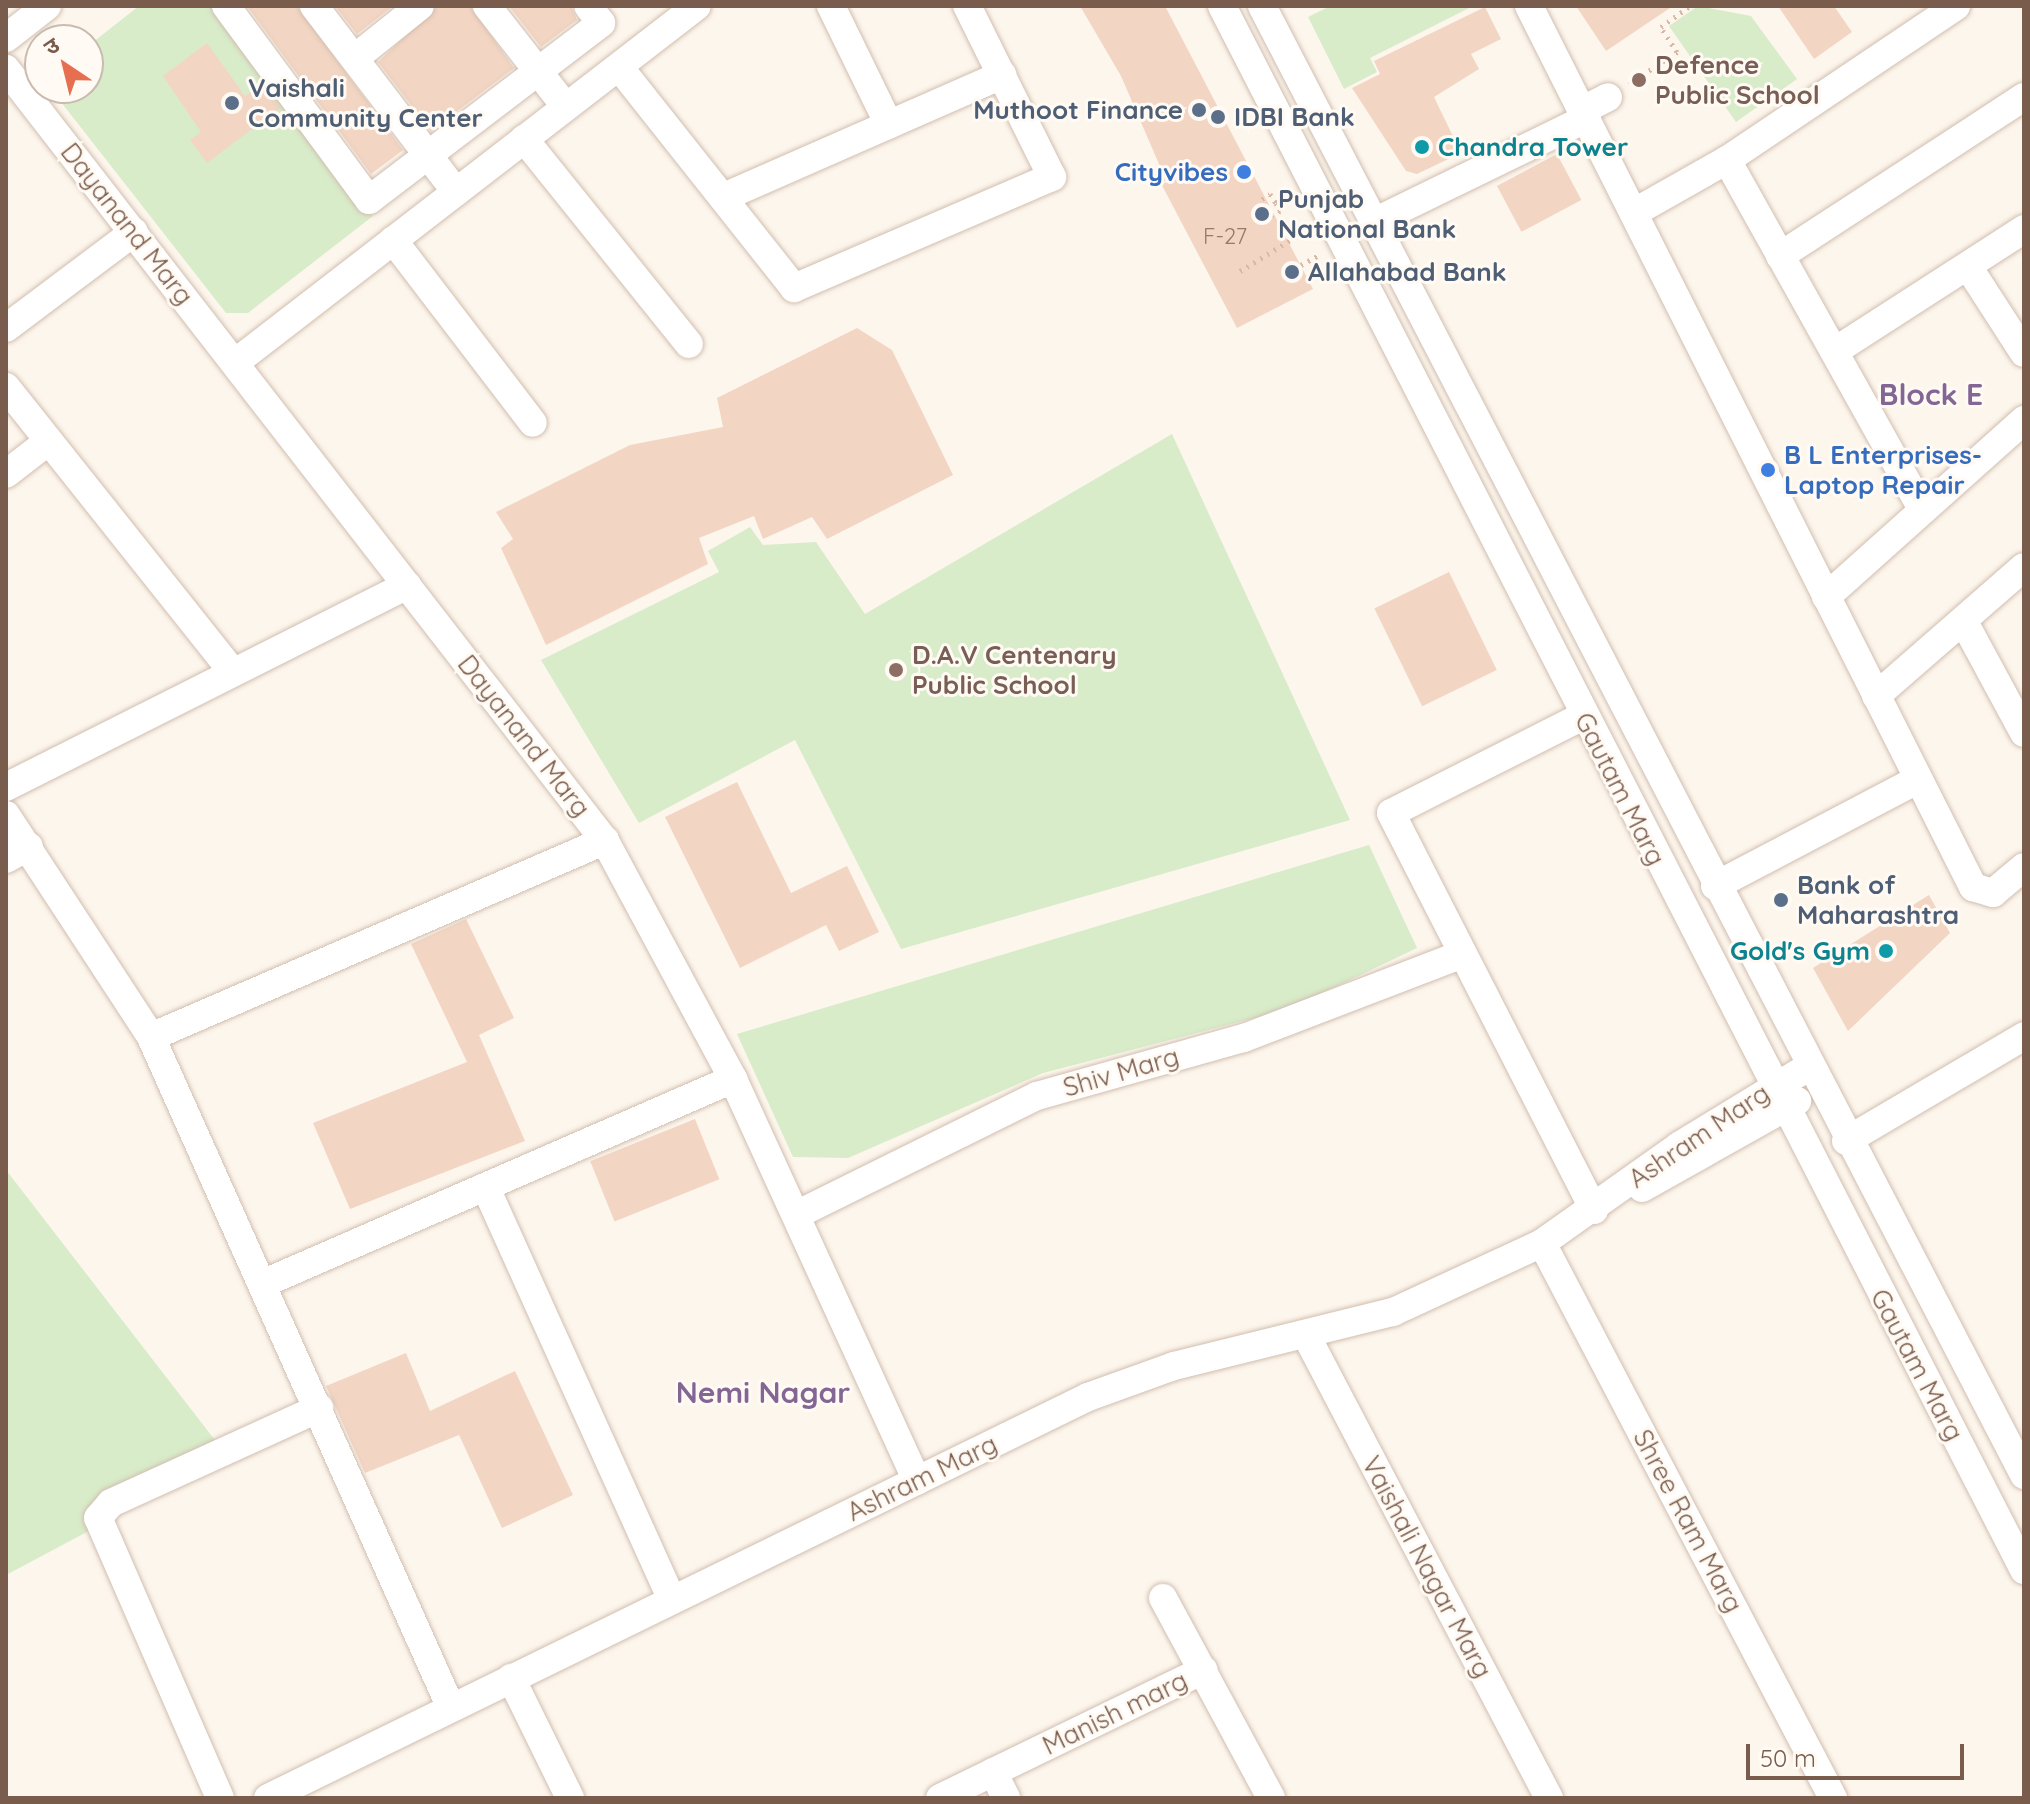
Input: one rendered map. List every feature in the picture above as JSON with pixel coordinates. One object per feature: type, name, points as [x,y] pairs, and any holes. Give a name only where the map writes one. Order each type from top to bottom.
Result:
[{"type":"street","points":[[6,38],[47,6]]},
{"type":"street","points":[[226,6],[369,200],[601,23],[588,6]]},
{"type":"street","points":[[314,6],[456,192]]},
{"type":"street","points":[[355,58],[420,6]]},
{"type":"street","points":[[487,6],[566,107]]},
{"type":"street","points":[[236,362],[697,6]]},
{"type":"street","points":[[831,6],[889,125]]},
{"type":"street","points":[[619,67],[794,288],[1052,177],[967,6]]},
{"type":"street","name":"Gautam Marg","points":[[1222,6],[1778,1097],[2024,1570]]},
{"type":"street","name":"Gautam Marg","points":[[1262,6],[1813,1079],[2024,1475]]},
{"type":"street","points":[[1529,6],[1593,108],[1635,212],[1917,780],[1981,894],[1993,893],[2024,867]]},
{"type":"street","points":[[1635,212],[1727,160],[1921,16],[1956,6]]},
{"type":"street","name":"Dayanand Marg","points":[[6,69],[605,841],[733,1079],[917,1481]]},
{"type":"street","points":[[724,197],[1002,75]]},
{"type":"street","points":[[1780,256],[2024,97]]},
{"type":"street","points":[[1374,222],[1593,108]]},
{"type":"street","points":[[524,139],[689,344]]},
{"type":"street","points":[[1727,160],[1922,509]]},
{"type":"street","points":[[375,196],[398,236],[533,423]]},
{"type":"street","points":[[1835,351],[1969,268],[2024,229]]},
{"type":"street","points":[[6,328],[134,232]]},
{"type":"street","points":[[1969,268],[2024,353]]},
{"type":"street","points":[[6,387],[46,443],[231,670]]},
{"type":"street","points":[[1826,597],[2024,420]]},
{"type":"street","points":[[6,474],[46,443]]},
{"type":"street","points":[[1876,696],[2024,567]]},
{"type":"street","points":[[6,787],[231,670],[407,585]]},
{"type":"street","points":[[1964,622],[2021,719]]},
{"type":"street","points":[[1583,716],[1391,813],[1458,956],[1594,1210]]},
{"type":"street","points":[[1715,886],[1917,780]]},
{"type":"street","points":[[6,815],[17,852],[151,1037],[451,1708]]},
{"type":"street","points":[[151,1037],[605,841]]},
{"type":"street","name":"Shiv Marg","points":[[796,1215],[1037,1096],[1244,1038],[1458,956]]},
{"type":"street","points":[[1846,1141],[2024,1036]]},
{"type":"street","points":[[262,1284],[733,1079]]},
{"type":"street","name":"Ashram Marg","points":[[268,1798],[671,1597],[1088,1397],[1174,1366],[1393,1312],[1542,1243],[1594,1210],[1689,1167],[1778,1097],[1813,1079]]},
{"type":"street","points":[[486,1188],[671,1597]]},
{"type":"street","name":"Shree Ram Marg","points":[[1542,1243],[1833,1798]]},
{"type":"street","name":"Vaishali Nagar Marg","points":[[1306,1335],[1549,1798]]},
{"type":"street","points":[[220,1798],[98,1518],[111,1503],[319,1408]]},
{"type":"street","points":[[1163,1598],[1204,1670]]},
{"type":"street","name":"Manish marg","points":[[940,1798],[1204,1670],[1271,1798]]},
{"type":"street","points":[[511,1678],[570,1798]]},
{"type":"street","points":[[993,1772],[1006,1798]]},
{"type":"path","points":[[1593,108],[1677,52],[1661,27],[1690,6]]},
{"type":"path","points":[[1262,199],[1270,194],[1276,203],[1280,211],[1272,216]]},
{"type":"path","points":[[1240,271],[1329,219]]},
{"type":"path","points":[[1301,265],[1312,258]]},
{"type":"green space","points":[[139,6],[211,6],[373,216],[248,313],[226,313],[63,104],[104,104],[104,33]]},
{"type":"green space","points":[[1330,6],[1473,6],[1370,58],[1377,72],[1344,89],[1308,17]]},
{"type":"green space","points":[[1698,6],[1751,16],[1797,79],[1736,122],[1669,26]]},
{"type":"green space","points":[[1172,434],[1350,820],[901,949],[795,740],[639,823],[541,660],[719,572],[708,551],[750,527],[763,545],[816,542],[865,614]]},
{"type":"green space","points":[[1369,845],[1417,948],[1289,1009],[1043,1073],[848,1158],[793,1157],[737,1034]]},
{"type":"green space","points":[[6,1170],[228,1457],[6,1575]]},
{"type":"building","points":[[247,6],[297,6],[403,150],[371,174]]},
{"type":"building","points":[[335,6],[393,6],[357,34]]},
{"type":"building","points":[[437,6],[470,6],[514,68],[431,131],[378,62]]},
{"type":"building","points":[[509,6],[571,6],[577,20],[541,47]]},
{"type":"building","points":[[1080,6],[1165,6],[1313,289],[1237,328],[1156,174],[1162,171],[1121,76]]},
{"type":"building","points":[[1576,6],[1673,6],[1606,51]]},
{"type":"building","points":[[1778,6],[1834,6],[1852,32],[1814,59]]},
{"type":"building","points":[[1485,7],[1501,39],[1471,54],[1479,69],[1434,97],[1461,153],[1417,174],[1406,171],[1352,88],[1380,74],[1374,61]]},
{"type":"building","name":"Vaishali Community Center","points":[[207,43],[245,96],[262,84],[280,108],[207,163],[190,140],[201,132],[163,76]]},
{"type":"building","points":[[1557,154],[1581,200],[1521,232],[1497,186]]},
{"type":"building","points":[[857,328],[892,350],[953,475],[827,539],[812,517],[763,539],[754,516],[699,538],[708,564],[546,645],[501,548],[513,539],[496,512],[630,445],[723,427],[717,398]]},
{"type":"building","points":[[1449,572],[1497,670],[1422,706],[1374,608]]},
{"type":"building","points":[[737,782],[791,893],[847,866],[879,932],[839,951],[826,925],[740,968],[665,817]]},
{"type":"building","name":"Gold's Gym","points":[[1929,895],[1950,933],[1848,1031],[1813,968]]},
{"type":"building","points":[[466,919],[514,1018],[479,1035],[525,1141],[350,1209],[313,1123],[467,1062],[411,944]]},
{"type":"building","points":[[695,1119],[719,1179],[615,1222],[590,1161]]},
{"type":"building","points":[[406,1353],[430,1411],[515,1371],[573,1495],[502,1528],[459,1435],[365,1473],[326,1386]]},
{"type":"place","name":"Defence Public School","points":[[1639,80]]},
{"type":"place","name":"Vaishali Community Center","points":[[232,103]]},
{"type":"place","name":"Muthoot Finance","points":[[1199,110]]},
{"type":"place","name":"IDBI Bank","points":[[1218,117]]},
{"type":"place","name":"Chandra Tower","points":[[1422,147]]},
{"type":"place","name":"Cityvibes","points":[[1244,172]]},
{"type":"place","name":"Punjab National Bank","points":[[1262,214]]},
{"type":"place","name":"Allahabad Bank","points":[[1292,272]]},
{"type":"place","name":"B L Enterprises- Laptop Repair","points":[[1768,470]]},
{"type":"place","name":"D.A.V Centenary Public School","points":[[896,670]]},
{"type":"place","name":"Bank of Maharashtra","points":[[1781,900]]},
{"type":"place","name":"Gold's Gym","points":[[1886,951]]},
{"type":"district","name":"Block E","points":[[1931,394]]},
{"type":"district","name":"Nemi Nagar","points":[[763,1392]]}]
